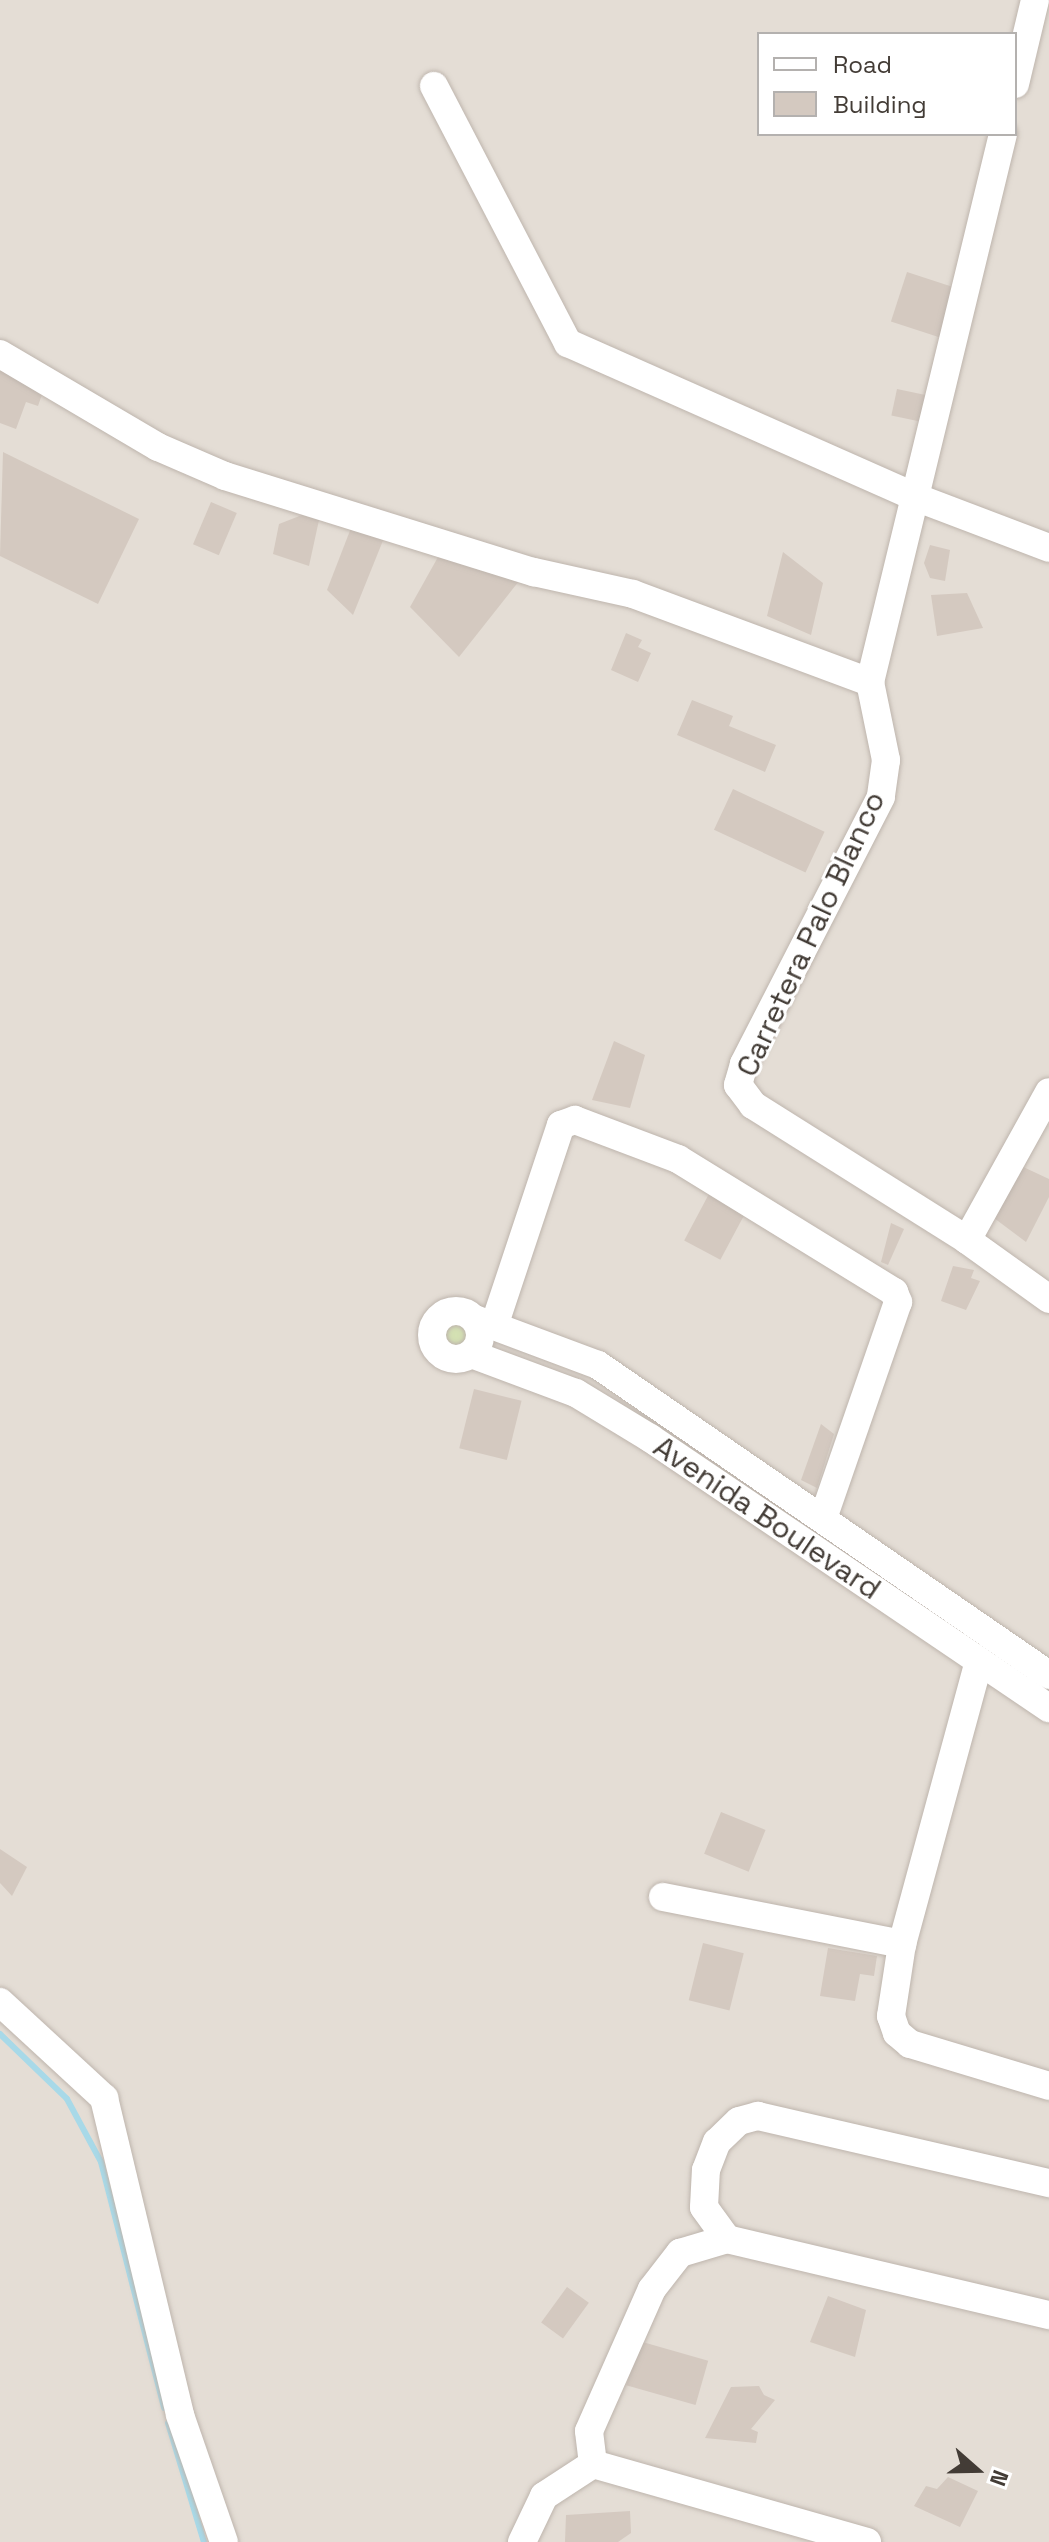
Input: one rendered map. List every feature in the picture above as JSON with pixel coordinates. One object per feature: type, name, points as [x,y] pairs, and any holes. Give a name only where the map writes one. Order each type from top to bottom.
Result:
[{"type":"street","points":[[1017,76],[1035,0]]},
{"type":"street","points":[[434,86],[568,343],[915,497],[1049,548]]},
{"type":"street","name":"Carretera Palo Blanco","points":[[1003,136],[870,682],[886,760],[881,797],[750,1051],[738,1085],[753,1105],[967,1240],[1049,1299]]},
{"type":"street","points":[[0,354],[158,447],[225,476],[534,572],[633,594],[870,682]]},
{"type":"street","points":[[967,1240],[1049,1092]]},
{"type":"street","points":[[484,1323],[461,1311],[446,1313],[432,1332],[441,1354],[456,1359],[471,1354],[481,1334],[561,1125],[575,1120],[678,1159],[894,1292],[898,1302],[824,1516]]},
{"type":"street","name":"Avenida Boulevard","points":[[484,1323],[598,1365],[824,1516],[1049,1675]]},
{"type":"street","name":"Avenida Boulevard","points":[[471,1354],[576,1393],[1049,1708]]},
{"type":"street","points":[[979,1661],[902,1944],[891,2016],[897,2033],[910,2044],[1049,2086]]},
{"type":"street","points":[[663,1897],[902,1944]]},
{"type":"street","points":[[0,2002],[104,2098],[180,2415],[224,2542]]},
{"type":"street","points":[[727,2239],[704,2207],[706,2170],[717,2142],[739,2121],[758,2116],[1049,2183]]},
{"type":"street","points":[[593,2464],[589,2431],[652,2289],[680,2253],[727,2239],[1049,2315]]},
{"type":"street","points":[[522,2542],[544,2496],[593,2464],[867,2542]]},
{"type":"shaded area","points":[[0,0],[1049,0],[1049,2542],[0,2542]]},
{"type":"green space","points":[[456,1316],[469,1322],[475,1335],[469,1348],[456,1354],[443,1348],[437,1335],[443,1322]]},
{"type":"building","points":[[907,272],[962,290],[946,339],[891,321]]},
{"type":"building","points":[[0,367],[46,383],[38,406],[26,402],[16,429],[0,423]]},
{"type":"building","points":[[897,389],[930,396],[925,422],[891,415]]},
{"type":"building","points":[[3,452],[139,519],[98,604],[0,556]]},
{"type":"building","points":[[211,502],[237,513],[219,555],[193,544]]},
{"type":"building","points":[[302,515],[319,520],[309,566],[273,554],[279,524]]},
{"type":"building","points":[[351,528],[384,538],[353,615],[327,590]]},
{"type":"building","points":[[930,545],[950,550],[945,581],[930,578],[924,563]]},
{"type":"building","points":[[442,550],[519,581],[459,657],[410,607]]},
{"type":"building","points":[[783,552],[823,583],[811,635],[767,616]]},
{"type":"building","points":[[967,593],[983,628],[937,636],[931,595]]},
{"type":"building","points":[[626,633],[642,640],[638,647],[651,653],[638,682],[611,670]]},
{"type":"building","points":[[692,700],[733,716],[729,726],[776,745],[765,772],[677,735]]},
{"type":"building","points":[[733,789],[825,832],[806,872],[714,830]]},
{"type":"building","points":[[614,1041],[645,1055],[630,1108],[592,1100]]},
{"type":"building","points":[[1019,1165],[1049,1179],[1049,1197],[1026,1242],[994,1218]]},
{"type":"building","points":[[710,1192],[746,1211],[720,1260],[684,1241]]},
{"type":"building","points":[[891,1223],[904,1229],[888,1265],[881,1262]]},
{"type":"building","points":[[953,1266],[974,1270],[971,1278],[980,1281],[966,1310],[941,1301]]},
{"type":"building","points":[[474,1389],[522,1401],[507,1460],[459,1448]]},
{"type":"building","points":[[821,1424],[834,1434],[817,1488],[801,1480]]},
{"type":"building","points":[[721,1812],[766,1830],[749,1872],[704,1854]]},
{"type":"building","points":[[0,1849],[27,1867],[12,1896],[0,1883]]},
{"type":"building","points":[[703,1943],[744,1953],[729,2010],[689,2000]]},
{"type":"building","points":[[828,1948],[877,1956],[874,1976],[860,1974],[855,2001],[820,1996]]},
{"type":"building","points":[[567,2287],[589,2303],[563,2338],[541,2323]]},
{"type":"building","points":[[828,2296],[866,2310],[855,2357],[810,2342]]},
{"type":"building","points":[[639,2341],[708,2361],[696,2405],[626,2385]]},
{"type":"building","points":[[759,2386],[764,2395],[775,2400],[751,2429],[758,2432],[756,2443],[705,2438],[731,2387]]},
{"type":"building","points":[[948,2477],[978,2491],[960,2527],[914,2506],[926,2486],[937,2489]]},
{"type":"building","points":[[630,2511],[631,2533],[618,2542],[565,2542],[566,2515]]},
{"type":"waterway","points":[[0,2034],[67,2099],[101,2162],[164,2408]]},
{"type":"waterway","points":[[168,2423],[204,2542]]}]
